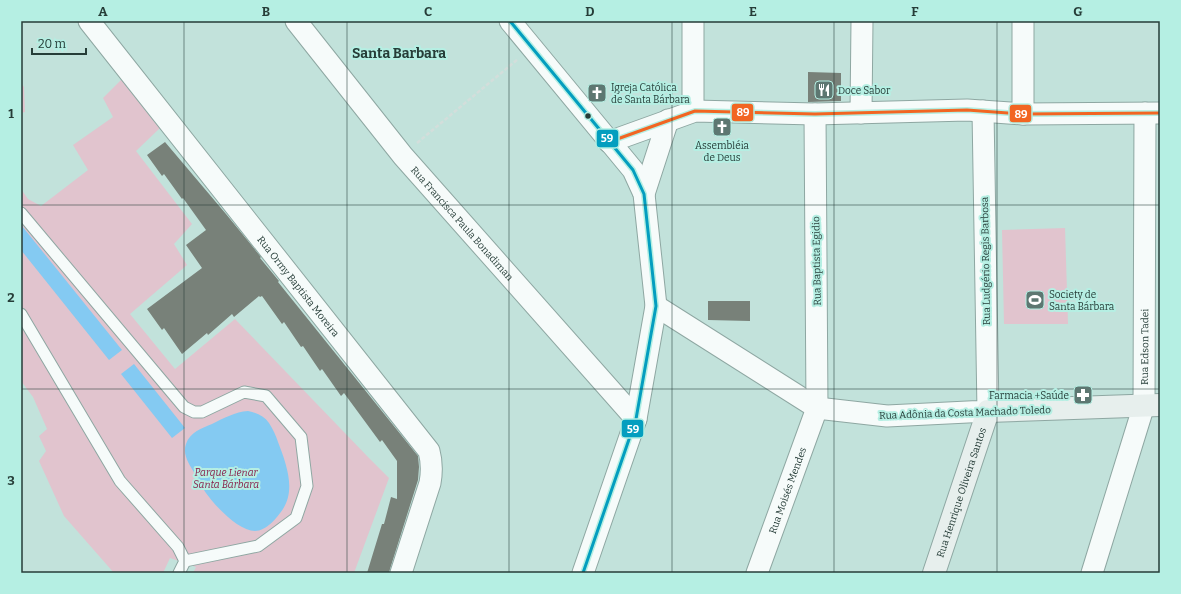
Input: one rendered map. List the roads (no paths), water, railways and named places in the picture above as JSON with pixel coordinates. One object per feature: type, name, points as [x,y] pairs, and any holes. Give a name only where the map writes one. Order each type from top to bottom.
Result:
[{"type":"street","name":"Rua Ormy Baptista Moreira","points":[[89,21],[429,451],[432,461],[430,483],[401,573]]},
{"type":"street","name":"Rua Francisca Paula Bonadiman","points":[[296,21],[402,156],[636,419]]},
{"type":"street","points":[[510,21],[633,170],[644,194],[656,306],[636,419],[583,573]]},
{"type":"street","points":[[693,21],[693,111]]},
{"type":"street","points":[[861,113],[862,21]]},
{"type":"street","points":[[1023,114],[1024,21]]},
{"type":"street","points":[[609,142],[693,111],[815,114],[967,110],[1023,114],[1153,113]]},
{"type":"street","name":"Rua Ludgério Regis Barbosa","points":[[983,111],[988,411]]},
{"type":"street","name":"Rua Edson Tadei","points":[[1092,573],[1152,405],[1153,113]]},
{"type":"street","name":"Rua Baptista Egidio","points":[[815,114],[818,408]]},
{"type":"street","points":[[644,194],[668,120]]},
{"type":"street","name":"Rua Adônia da Costa Machado Toledo","points":[[656,306],[818,408],[887,416],[1152,405]]},
{"type":"street","name":"Rua Moisés Mendes","points":[[757,573],[818,408]]},
{"type":"street","name":"Rua Henrique Oliveira Santos","points":[[934,573],[988,411]]},
{"type":"lane","points":[[21,213],[184,407],[194,412],[202,412],[244,392],[266,396],[301,437],[307,486],[296,518],[258,546],[185,561]]},
{"type":"lane","points":[[21,314],[120,481],[178,547],[185,561]]},
{"type":"lane","points":[[179,573],[185,561]]},
{"type":"water","points":[[22,226],[122,350],[109,360],[21,250]]},
{"type":"water","points":[[134,364],[185,428],[172,438],[121,374]]},
{"type":"water","points":[[248,411],[263,417],[272,428],[287,467],[289,485],[287,501],[281,513],[263,529],[255,531],[241,527],[226,516],[213,502],[204,490],[187,460],[185,452],[186,444],[193,433],[230,416]]},
{"type":"place","name":"Doce Sabor","points":[[824,90]]},
{"type":"place","name":"Igreja Católica de Santa Bárbara","points":[[597,93]]},
{"type":"place","name":"Assembléia de Deus","points":[[722,127]]},
{"type":"place","name":"Society de Santa Bárbara","points":[[1035,300]]},
{"type":"place","name":"Farmacia +Saúde","points":[[1083,395]]},
{"type":"district","name":"Santa Barbara","points":[[399,53]]},
{"type":"park label","name":"Parque Lienar Santa Bárbara","points":[[226,478]]}]
